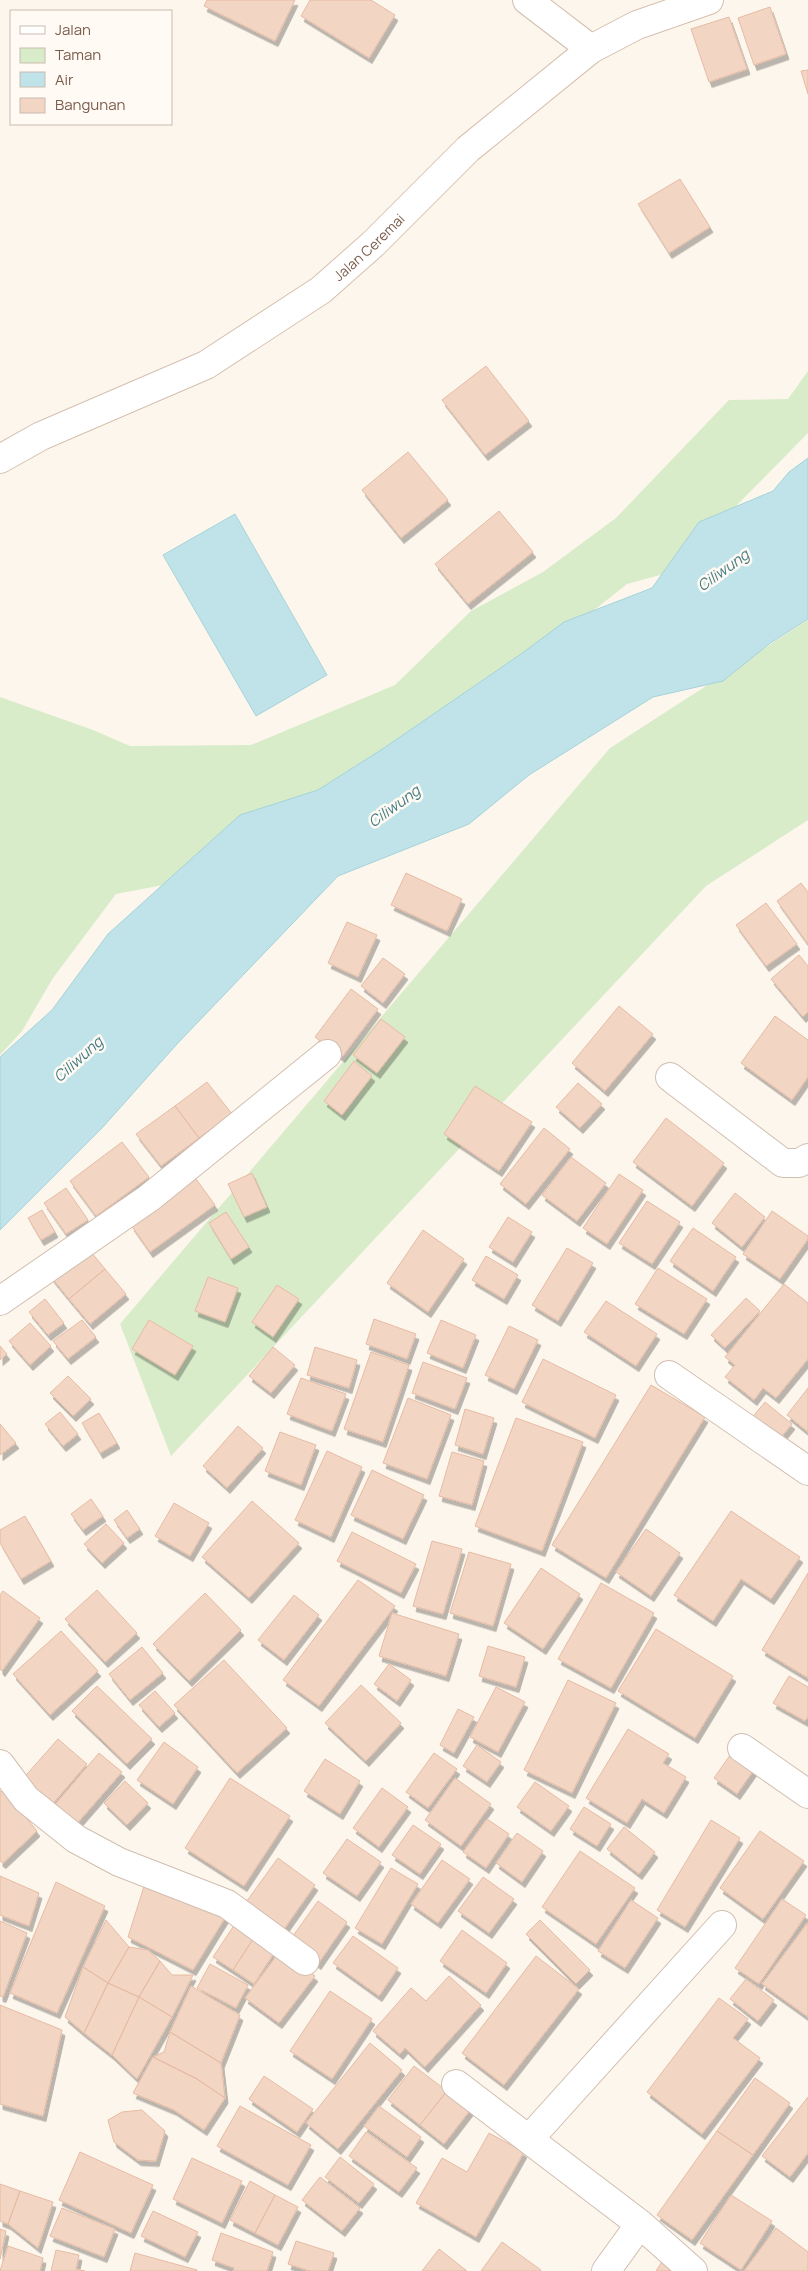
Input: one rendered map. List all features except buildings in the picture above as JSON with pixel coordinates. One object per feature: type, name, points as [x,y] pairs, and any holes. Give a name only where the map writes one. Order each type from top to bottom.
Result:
[{"type":"street","points":[[527,0],[591,49]]},
{"type":"street","name":"Jalan Ceremai","points":[[0,458],[41,436],[206,366],[321,290],[373,244],[468,148],[591,49],[637,25],[709,0]]},
{"type":"street","points":[[0,1301],[148,1198],[327,1054]]},
{"type":"street","points":[[670,1077],[783,1163],[799,1163],[808,1158]]},
{"type":"street","points":[[669,1374],[808,1471]]},
{"type":"street","points":[[742,1748],[808,1794]]},
{"type":"street","points":[[0,1764],[26,1799],[76,1839],[119,1862],[227,1904],[305,1960]]},
{"type":"street","points":[[529,2139],[722,1926]]},
{"type":"street","points":[[456,2084],[640,2224],[693,2271]]},
{"type":"street","points":[[606,2271],[640,2224]]},
{"type":"green space","points":[[808,371],[808,433],[671,572],[627,584],[521,668],[179,882],[116,894],[53,978],[22,1031],[0,1055],[0,697],[93,730],[130,746],[251,745],[395,685],[471,611],[543,572],[616,518],[729,400],[788,399]]},
{"type":"green space","points":[[808,620],[808,820],[706,886],[171,1456],[120,1324],[610,748]]},
{"type":"water","name":"Ciliwung","points":[[808,458],[808,619],[769,644],[723,681],[653,697],[529,775],[469,824],[338,876],[177,1044],[102,1128],[0,1230],[0,1057],[52,1010],[108,934],[240,815],[318,790],[384,748],[521,654],[564,622],[652,588],[699,522],[773,491],[789,472]]},
{"type":"water","points":[[235,514],[327,675],[256,716],[163,555]]}]
